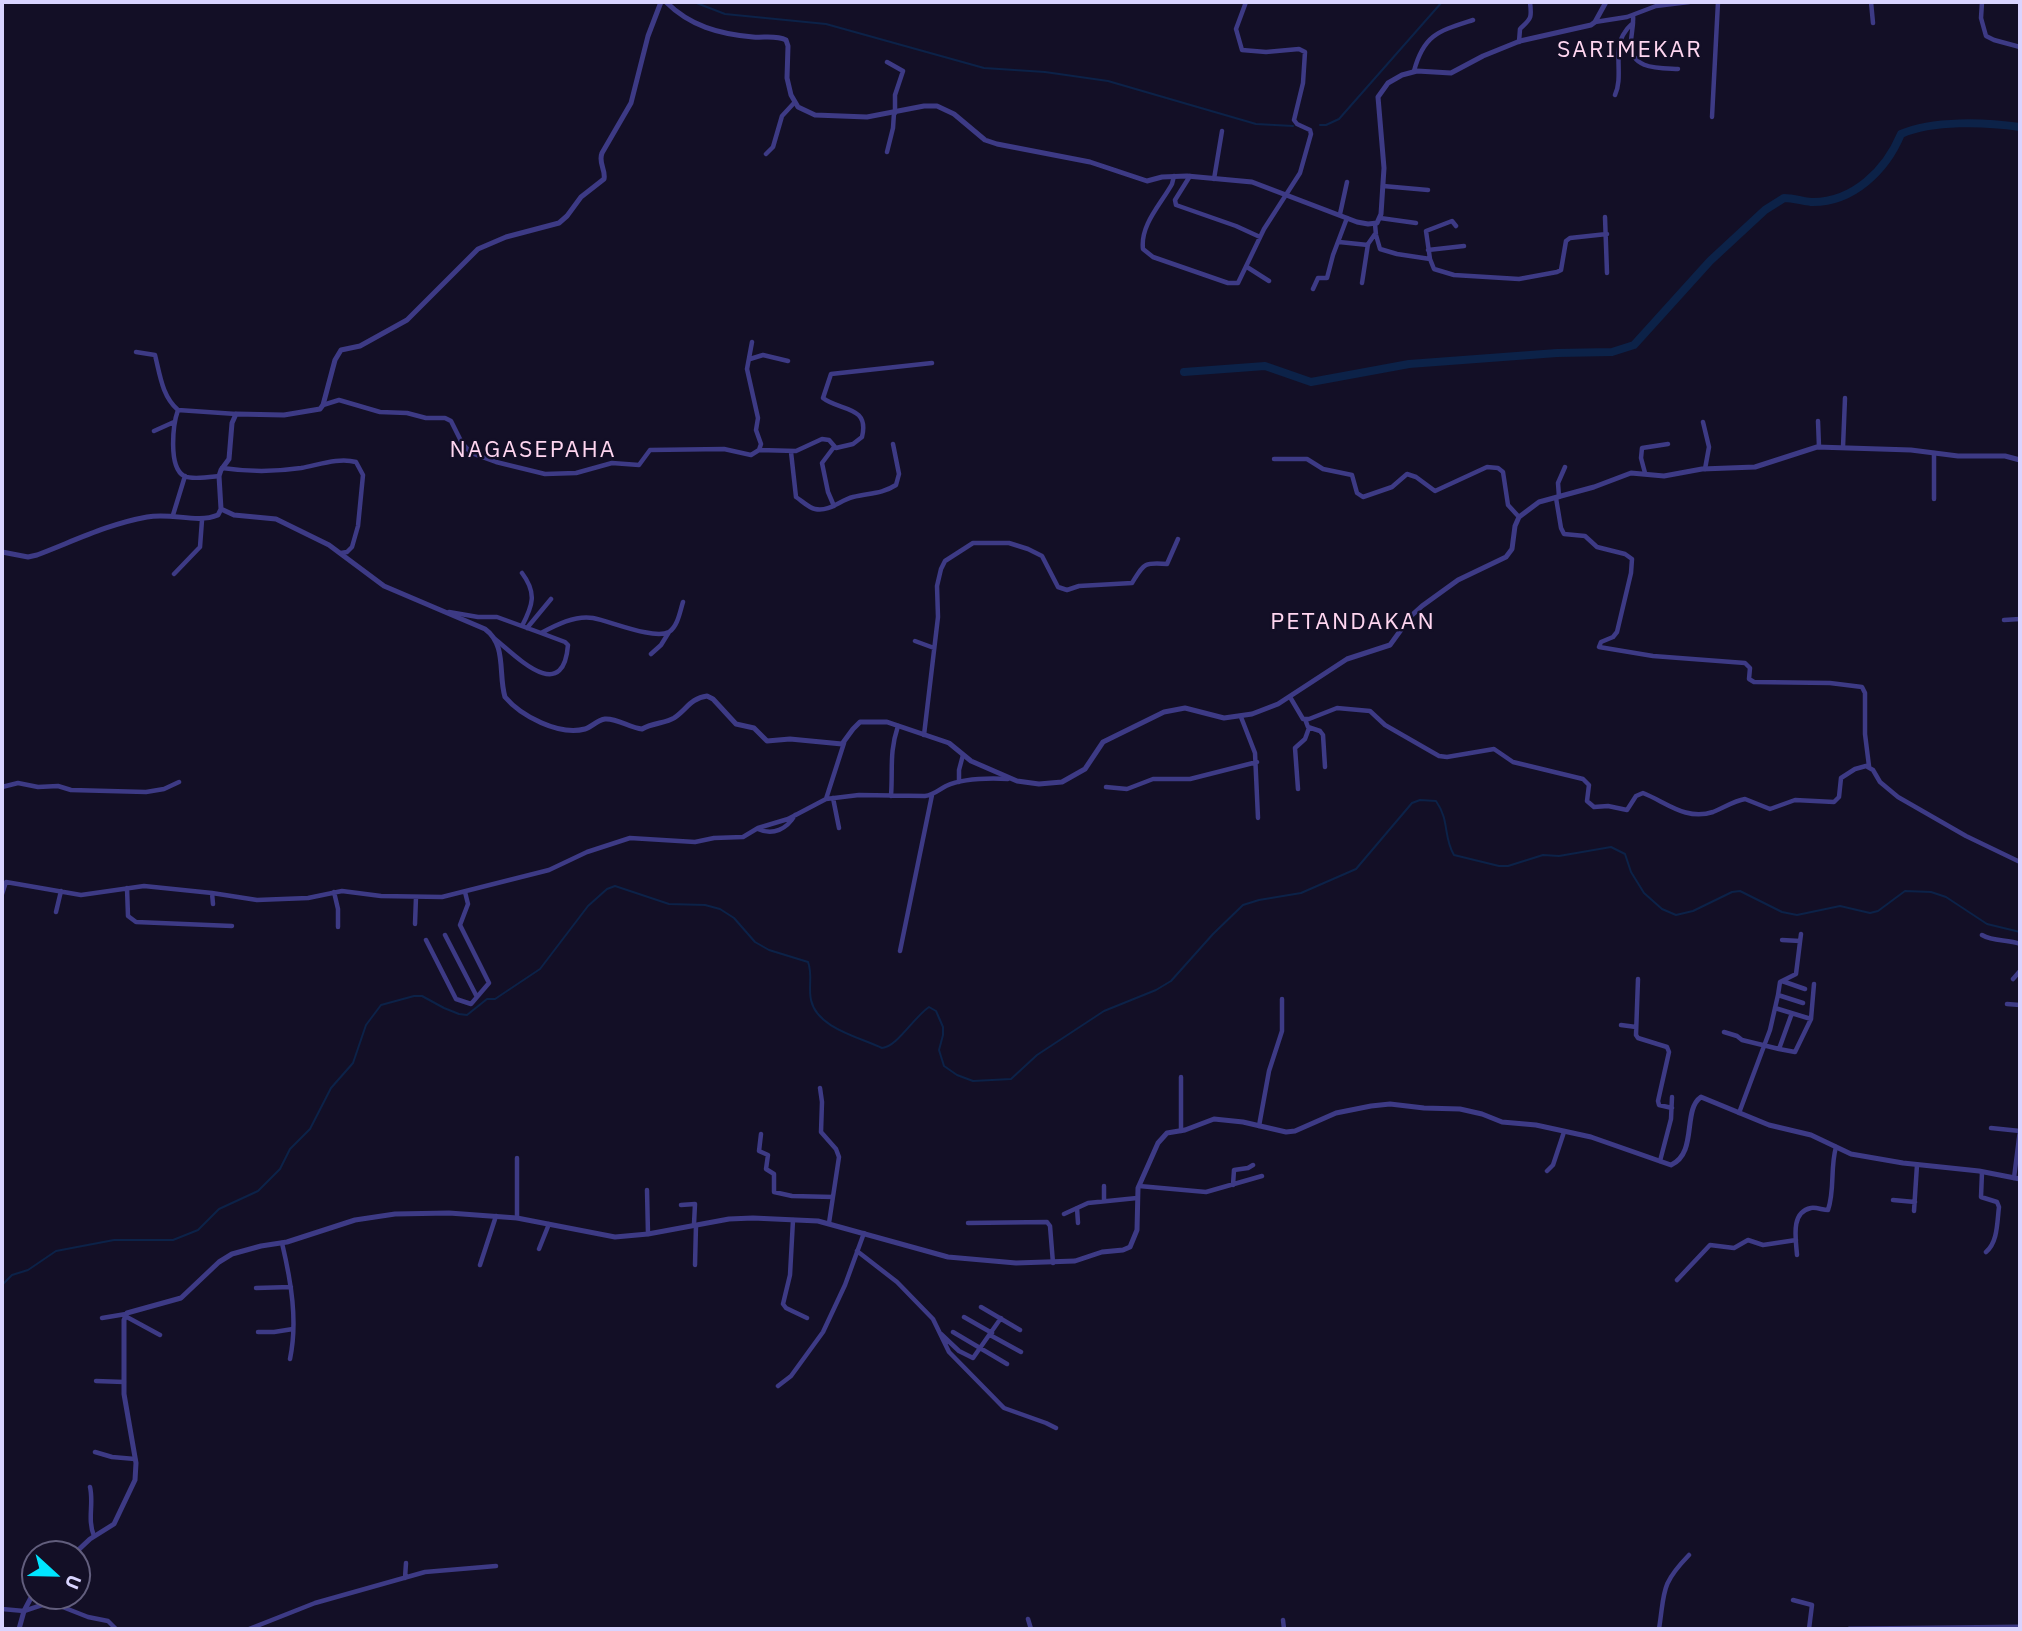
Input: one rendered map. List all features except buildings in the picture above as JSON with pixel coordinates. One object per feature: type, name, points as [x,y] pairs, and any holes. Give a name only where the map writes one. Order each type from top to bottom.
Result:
[{"type":"street","points":[[323,405],[335,360],[341,350],[360,346],[407,320],[478,249],[506,237],[559,223],[581,197],[604,180],[605,173],[600,161],[602,153],[631,103],[648,36],[664,2],[681,16],[701,26],[750,37],[779,37],[786,40],[787,78],[794,103],[805,111],[822,117],[867,117],[923,106],[937,106],[954,114],[982,138],[996,145],[1090,162],[1145,181],[1190,176],[1261,184],[1347,218],[1375,224]]},
{"type":"street","points":[[1174,176],[1144,235],[1142,247],[1145,252],[1234,284],[1242,279],[1260,237],[1300,173],[1311,134],[1310,130],[1294,120],[1302,91],[1305,52],[1299,49],[1266,52],[1242,50],[1236,29],[1246,2]]},
{"type":"street","points":[[1519,42],[1520,29],[1530,20],[1530,2]]},
{"type":"street","points":[[1595,23],[1606,2]]},
{"type":"street","points":[[1430,259],[1382,250],[1379,247],[1375,224],[1380,218],[1384,159],[1379,95],[1391,80],[1413,71],[1451,73],[1483,56],[1537,36],[1633,15],[1653,4],[1689,2]]},
{"type":"street","points":[[1712,117],[1718,2]]},
{"type":"street","points":[[1871,2],[1873,23]]},
{"type":"street","points":[[1982,2],[1980,18],[1986,36],[2020,47]]},
{"type":"street","points":[[1633,15],[1631,44],[1639,62],[1648,67],[1678,69]]},
{"type":"street","points":[[1413,71],[1430,37],[1473,20]]},
{"type":"street","points":[[1615,95],[1619,82],[1621,39],[1634,23]]},
{"type":"street","points":[[887,62],[903,71],[895,96],[893,128],[887,152]]},
{"type":"street","points":[[766,153],[773,147],[782,116],[794,103]]},
{"type":"street","points":[[1214,179],[1222,131]]},
{"type":"street","points":[[1190,176],[1175,200],[1176,205],[1260,237]]},
{"type":"street","points":[[1340,214],[1347,182]]},
{"type":"street","points":[[1383,186],[1429,190]]},
{"type":"street","points":[[1605,217],[1607,273]]},
{"type":"street","points":[[1313,289],[1318,278],[1327,278],[1347,218]]},
{"type":"street","points":[[1380,218],[1416,222]]},
{"type":"street","points":[[1456,226],[1455,222],[1452,222],[1427,230],[1428,250],[1434,269],[1449,274],[1526,279],[1561,270],[1566,241],[1570,237],[1607,234]]},
{"type":"street","points":[[1362,283],[1368,245],[1370,238],[1376,233]]},
{"type":"street","points":[[1339,242],[1368,245]]},
{"type":"street","points":[[1428,250],[1464,246]]},
{"type":"street","points":[[1247,267],[1269,281]]},
{"type":"street","points":[[752,342],[747,372],[758,418],[756,430],[761,444],[759,450]]},
{"type":"street","points":[[136,352],[155,355],[164,391],[178,410],[291,415],[313,412],[323,405],[339,400],[380,412],[445,418],[451,421],[462,443],[471,453],[553,475],[576,473],[612,463],[639,465],[650,450],[724,449],[751,455],[759,450],[800,450],[822,439],[828,439],[834,447]]},
{"type":"street","points":[[749,359],[763,355],[788,361]]},
{"type":"street","points":[[834,447],[859,441],[864,427],[854,411],[822,398],[831,374],[932,363]]},
{"type":"street","points":[[1843,447],[1845,398]]},
{"type":"street","points":[[178,410],[174,422],[174,455],[185,476]]},
{"type":"street","points":[[2,552],[28,557],[37,555],[106,527],[150,516],[173,515],[202,520],[218,515],[221,509],[219,476],[229,459],[232,423],[236,414]]},
{"type":"street","points":[[1818,421],[1819,447]]},
{"type":"street","points":[[154,431],[174,422]]},
{"type":"street","points":[[1703,422],[1709,447],[1705,468]]},
{"type":"street","points":[[791,452],[796,497],[813,509],[825,509],[848,498],[877,494],[896,485],[899,474],[894,444]]},
{"type":"street","points":[[1645,473],[1641,458],[1643,448],[1668,444]]},
{"type":"street","points":[[834,447],[822,463],[834,506]]},
{"type":"street","points":[[2,894],[4,880],[90,895],[127,888],[152,887],[263,900],[307,898],[334,892],[442,897],[549,870],[580,855],[630,838],[695,842],[743,837],[758,828],[783,821],[826,799],[859,795],[932,795],[959,782],[1011,779],[1039,784],[1069,779],[1085,769],[1103,742],[1164,712],[1185,708],[1224,718],[1241,717],[1267,710],[1347,659],[1390,645],[1422,606],[1458,580],[1506,557],[1512,549],[1515,526],[1520,517],[1539,502],[1631,473],[1670,475],[1705,468],[1755,467],[1819,447],[1958,456],[2008,456],[2020,460]]},
{"type":"street","points":[[1934,453],[1934,499]]},
{"type":"street","points":[[222,468],[249,472],[348,459],[356,462],[363,475],[358,526],[352,547],[347,552],[340,553]]},
{"type":"street","points":[[1274,459],[1307,459],[1323,469],[1352,475],[1357,493],[1363,497],[1392,487],[1406,474],[1416,477],[1435,491],[1487,467],[1495,467],[1504,476],[1509,505],[1520,517]]},
{"type":"street","points":[[1565,467],[1558,483],[1561,528],[1564,534],[1585,536],[1600,549],[1625,554],[1632,559],[1632,573],[1619,627],[1613,637],[1599,643],[1600,648],[1653,656],[1745,663],[1750,668],[1749,679],[1754,682],[1862,687],[1865,693],[1864,734],[1869,767],[1880,782],[1898,797],[2020,862]]},
{"type":"street","points":[[185,476],[219,476]]},
{"type":"street","points":[[173,515],[185,476]]},
{"type":"street","points":[[221,509],[234,515],[276,519],[317,539],[384,586],[445,612],[477,624],[531,668],[551,674],[559,673],[566,658],[567,643],[541,633],[494,616],[478,617],[445,612]]},
{"type":"street","points":[[174,575],[198,551],[202,541],[202,520]]},
{"type":"street","points":[[924,736],[938,617],[937,586],[945,561],[974,543],[1009,543],[1039,554],[1058,587],[1067,590],[1079,586],[1132,583],[1140,568],[1145,565],[1151,562],[1167,564],[1178,539]]},
{"type":"street","points":[[522,573],[533,593],[525,627]]},
{"type":"street","points":[[525,627],[551,599]]},
{"type":"street","points":[[651,654],[661,645],[676,623],[683,602]]},
{"type":"street","points":[[541,633],[566,621],[587,618],[645,631],[670,631]]},
{"type":"street","points":[[2004,620],[2020,619]]},
{"type":"street","points":[[495,638],[505,697],[520,710],[544,724],[583,729],[601,719],[608,719],[642,729],[673,719],[692,702],[706,696],[713,699],[736,724],[754,728],[770,742],[790,739],[844,743]]},
{"type":"street","points":[[915,641],[934,648]]},
{"type":"street","points":[[1290,697],[1310,728],[1323,735],[1325,767]]},
{"type":"street","points":[[1305,719],[1337,708],[1370,711],[1385,724],[1438,756],[1447,757],[1494,749],[1513,762],[1583,779],[1588,785],[1588,804],[1625,810],[1629,809],[1636,796],[1643,793],[1668,807],[1698,815],[1745,799],[1770,809],[1795,800],[1834,802],[1839,797],[1839,782],[1845,773],[1862,766],[1869,767]]},
{"type":"street","points":[[1241,717],[1257,762],[1258,818]]},
{"type":"street","points":[[826,799],[844,743],[860,722],[880,721],[952,744],[963,755],[1011,779]]},
{"type":"street","points":[[891,796],[893,774],[890,761],[898,726]]},
{"type":"street","points":[[1298,789],[1295,748],[1305,739],[1310,728]]},
{"type":"street","points":[[959,782],[963,755]]},
{"type":"street","points":[[1106,788],[1128,789],[1153,779],[1190,779],[1257,762]]},
{"type":"street","points":[[2,787],[18,783],[30,787],[60,786],[71,790],[146,792],[164,789],[179,782]]},
{"type":"street","points":[[900,951],[932,795]]},
{"type":"street","points":[[834,798],[839,828]]},
{"type":"street","points":[[127,888],[128,916],[136,922],[232,926]]},
{"type":"street","points":[[56,912],[61,891]]},
{"type":"street","points":[[334,892],[338,927]]},
{"type":"street","points":[[426,940],[456,999],[471,1004],[489,983],[460,925],[468,904],[466,892]]},
{"type":"street","points":[[212,893],[213,904]]},
{"type":"street","points":[[415,924],[416,897]]},
{"type":"street","points":[[1739,1114],[1764,1045],[1780,982],[1796,974],[1801,934]]},
{"type":"street","points":[[1982,934],[1993,940],[2020,944]]},
{"type":"street","points":[[444,935],[477,997]]},
{"type":"street","points":[[1783,940],[1800,942]]},
{"type":"street","points":[[2013,979],[2020,971]]},
{"type":"street","points":[[1638,979],[1636,1037],[1661,1044],[1668,1049],[1658,1101],[1659,1105],[1672,1108]]},
{"type":"street","points":[[1782,981],[1805,989]]},
{"type":"street","points":[[1724,1032],[1742,1040],[1795,1052],[1811,1019],[1814,984]]},
{"type":"street","points":[[1777,995],[1803,1003]]},
{"type":"street","points":[[1259,1127],[1270,1067],[1282,1031],[1282,999]]},
{"type":"street","points":[[2007,1004],[2020,1004]]},
{"type":"street","points":[[1775,1008],[1811,1019]]},
{"type":"street","points":[[1779,1049],[1792,1013]]},
{"type":"street","points":[[1621,1025],[1636,1027]]},
{"type":"street","points":[[1181,1077],[1181,1131]]},
{"type":"street","points":[[820,1088],[821,1132],[836,1149],[839,1157],[829,1223]]},
{"type":"street","points":[[1660,1162],[1669,1131],[1672,1097]]},
{"type":"street","points":[[102,1318],[126,1315],[181,1297],[227,1256],[373,1216],[442,1212],[496,1216],[549,1223],[607,1237],[649,1234],[719,1221],[753,1218],[793,1220],[829,1223],[948,1256],[1016,1263],[1053,1264],[1075,1261],[1102,1252],[1129,1248],[1137,1230],[1138,1185],[1161,1139],[1167,1133],[1217,1119],[1292,1132],[1336,1113],[1390,1104],[1467,1110],[1502,1122],[1536,1125],[1597,1138],[1671,1165],[1676,1163],[1681,1155],[1688,1137],[1693,1105],[1699,1098],[1709,1099],[1769,1125],[1811,1135],[1851,1154],[2017,1179],[2020,1130],[1991,1128]]},
{"type":"street","points":[[1547,1171],[1553,1165],[1564,1132]]},
{"type":"street","points":[[761,1134],[759,1151],[768,1155],[766,1169],[774,1175],[774,1192],[792,1196],[833,1197]]},
{"type":"street","points":[[1797,1255],[1796,1225],[1802,1212],[1812,1208],[1828,1210],[1832,1196],[1831,1172],[1836,1147]]},
{"type":"street","points":[[517,1158],[517,1218]]},
{"type":"street","points":[[1914,1211],[1917,1164]]},
{"type":"street","points":[[1233,1186],[1234,1170],[1252,1165]]},
{"type":"street","points":[[1982,1172],[1981,1197],[1997,1202],[1999,1207],[1994,1241],[1986,1252]]},
{"type":"street","points":[[1138,1185],[1204,1192],[1262,1176]]},
{"type":"street","points":[[1104,1186],[1104,1200]]},
{"type":"street","points":[[647,1190],[649,1234]]},
{"type":"street","points":[[1064,1214],[1088,1203],[1137,1198]]},
{"type":"street","points":[[1892,1199],[1914,1202]]},
{"type":"street","points":[[681,1205],[695,1204],[695,1265]]},
{"type":"street","points":[[1077,1208],[1078,1223]]},
{"type":"street","points":[[480,1265],[496,1216]]},
{"type":"street","points":[[793,1220],[790,1275],[783,1304],[807,1318]]},
{"type":"street","points":[[719,1221],[721,1229]]},
{"type":"street","points":[[968,1223],[1047,1222],[1050,1226],[1053,1264]]},
{"type":"street","points":[[540,1249],[549,1223]]},
{"type":"street","points":[[778,1386],[791,1376],[823,1332],[858,1251],[863,1233]]},
{"type":"street","points":[[1677,1280],[1710,1245],[1734,1248],[1746,1240],[1763,1245],[1796,1240]]},
{"type":"street","points":[[282,1243],[291,1287],[293,1329],[290,1359]]},
{"type":"street","points":[[858,1251],[897,1282],[933,1319],[948,1352],[987,1388],[999,1404],[1056,1428]]},
{"type":"street","points":[[256,1287],[291,1287]]},
{"type":"street","points":[[981,1307],[1020,1330]]},
{"type":"street","points":[[126,1315],[159,1335]]},
{"type":"street","points":[[90,1540],[113,1526],[132,1492],[135,1480],[135,1459],[124,1382],[126,1315]]},
{"type":"street","points":[[964,1317],[1021,1352]]},
{"type":"street","points":[[941,1333],[959,1351],[971,1358],[982,1348],[1000,1318]]},
{"type":"street","points":[[258,1332],[293,1329]]},
{"type":"street","points":[[953,1332],[1007,1364]]},
{"type":"street","points":[[96,1381],[124,1382]]},
{"type":"street","points":[[95,1452],[135,1459]]},
{"type":"street","points":[[90,1487],[92,1497],[89,1519],[94,1536]]},
{"type":"street","points":[[1659,1629],[1661,1602],[1668,1579],[1689,1555]]},
{"type":"street","points":[[405,1578],[407,1563]]},
{"type":"street","points":[[249,1629],[316,1603],[433,1570],[496,1566]]},
{"type":"street","points":[[1793,1600],[1812,1605],[1809,1629]]},
{"type":"street","points":[[2,1609],[24,1611],[55,1604],[88,1617],[108,1621],[116,1629]]},
{"type":"street","points":[[19,1629],[24,1611]]},
{"type":"street","points":[[1028,1619],[1031,1629]]},
{"type":"street","points":[[1283,1619],[1284,1629]]},
{"type":"street","points":[[1849,1629],[2020,1627]]},
{"type":"waterway","points":[[694,2],[725,14],[826,24],[984,68],[1045,72],[1108,81],[1256,124],[1293,126]]},
{"type":"waterway","points":[[1320,125],[1339,119],[1442,2]]},
{"type":"waterway","points":[[1184,372],[1265,366],[1311,382],[1409,364],[1557,353],[1612,352],[1634,345],[1710,261],[1765,210],[1784,198],[1811,202],[1841,197],[1877,172],[1901,134],[1914,129],[1959,123],[2020,127]]},
{"type":"waterway","points":[[2,1285],[12,1275],[28,1270],[56,1251],[114,1240],[173,1240],[198,1230],[219,1209],[258,1191],[280,1169],[290,1149],[310,1129],[331,1088],[353,1063],[366,1025],[381,1005],[422,996],[444,1008],[467,1015],[487,999],[495,999],[540,969],[588,906],[607,889],[615,886],[669,904],[705,905],[720,909],[734,918],[755,942],[769,950],[808,962],[811,1000],[821,1018],[840,1030],[882,1048],[893,1043],[929,1007],[936,1011],[943,1027],[939,1050],[944,1066],[973,1081],[1011,1079],[1037,1055],[1104,1011],[1171,981],[1243,905],[1301,893],[1356,869],[1412,803],[1420,800],[1436,801],[1443,815],[1454,855],[1508,866],[1543,855],[1559,856],[1611,847],[1625,854],[1631,872],[1644,893],[1662,909],[1676,915],[1693,911],[1732,892],[1740,891],[1782,912],[1797,915],[1840,906],[1870,913],[1878,911],[1905,891],[1931,892],[1946,897],[1987,924],[2020,932]]},
{"type":"district","name":"SARIMEKAR","points":[[1630,50]]},
{"type":"district","name":"NAGASEPAHA","points":[[533,450]]},
{"type":"district","name":"PETANDAKAN","points":[[1353,622]]}]
